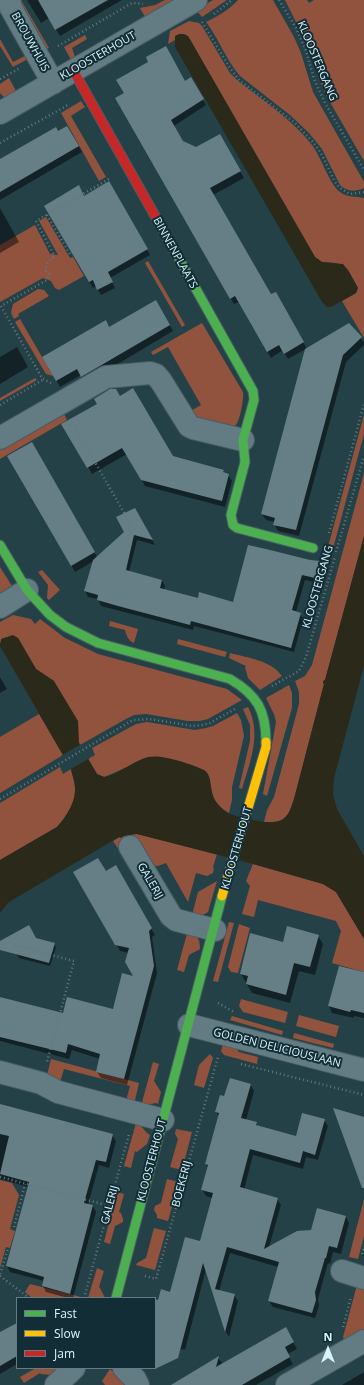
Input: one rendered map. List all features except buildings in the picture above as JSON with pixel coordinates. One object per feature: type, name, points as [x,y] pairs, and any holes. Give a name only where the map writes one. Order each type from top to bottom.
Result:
[{"type":"street","name":"BROUWHUIS","points":[[9,0],[11,8],[53,83]]},
{"type":"street","name":"KLOOSTERHOUT","points":[[0,113],[73,70],[201,9]]},
{"type":"street","name":"BINNENPLAATS","points":[[73,70],[252,391],[254,400],[243,440],[245,462],[231,515],[233,525],[237,528],[313,548]]},
{"type":"street","points":[[0,438],[106,377],[150,373],[161,381],[189,426],[243,440]]},
{"type":"street","name":"KLOOSTERHOUT","points":[[0,545],[27,590],[50,615],[66,627],[98,643],[230,679],[254,697],[266,724],[266,747],[229,871],[215,930],[116,1297]]},
{"type":"street","points":[[0,607],[27,590]]},
{"type":"street","name":"GALERIJ","points":[[130,847],[171,916],[176,920],[215,930]]},
{"type":"street","name":"GOLDEN DELICIOUSLAAN","points":[[189,1025],[364,1070]]},
{"type":"street","points":[[0,1072],[41,1083],[58,1092],[163,1120]]},
{"type":"street","points":[[342,1271],[364,1278]]},
{"type":"street","points":[[287,1385],[364,1341]]},
{"type":"street","points":[[56,1385],[73,1369]]},
{"type":"street","points":[[125,1369],[135,1379],[138,1385]]},
{"type":"path","points":[[212,15],[232,0]]},
{"type":"path","name":"KLOOSTERGANG","points":[[279,0],[296,28],[306,51],[314,79],[325,103],[364,170]]},
{"type":"path","points":[[0,79],[132,3],[147,3]]},
{"type":"path","points":[[201,9],[202,21],[230,68],[239,80],[295,124],[312,141],[321,153],[335,182],[340,188],[350,194],[364,192]]},
{"type":"path","points":[[0,144],[86,95]]},
{"type":"path","points":[[128,168],[36,221],[54,253],[54,257],[49,260],[47,264],[46,271],[49,274],[47,280],[1,306],[42,378],[53,384],[131,525],[130,530]]},
{"type":"path","points":[[47,215],[71,256]]},
{"type":"path","points":[[0,405],[44,379]]},
{"type":"path","points":[[329,534],[364,404]]},
{"type":"path","name":"KLOOSTERGANG","points":[[0,799],[133,720],[149,719],[202,726],[210,723],[298,671],[306,657],[364,456]]},
{"type":"path","points":[[15,945],[74,961],[41,1083]]},
{"type":"path","name":"BOEKERIJ","points":[[123,1272],[156,1279],[218,1057]]},
{"type":"path","name":"GALERIJ","points":[[84,1297],[135,1112]]},
{"type":"path","points":[[0,1177],[110,1206]]},
{"type":"path","points":[[14,1227],[26,1184]]},
{"type":"path","points":[[8,1249],[0,1275],[28,1297]]},
{"type":"shaded area","points":[[17,0],[21,0],[49,48],[45,50]]},
{"type":"shaded area","points":[[165,0],[174,0],[145,17],[140,8],[155,5]]},
{"type":"shaded area","points":[[213,0],[227,0],[202,17],[196,10]]},
{"type":"shaded area","points":[[238,0],[273,0],[294,37],[301,53],[313,92],[364,182],[364,188],[351,191],[340,185],[322,149],[309,133],[290,115],[240,76],[235,70],[206,22],[231,7]]},
{"type":"shaded area","points":[[285,0],[307,0],[309,3],[314,0],[364,0],[364,161],[327,97],[319,79],[308,46]]},
{"type":"shaded area","points":[[189,21],[199,23],[202,26],[230,73],[286,118],[312,145],[336,188],[346,195],[364,198],[364,338],[342,301],[356,293],[358,288],[348,270],[336,263],[322,262],[315,257],[188,36],[175,36],[175,40],[168,44],[170,31]]},
{"type":"shaded area","points":[[179,34],[188,36],[315,257],[322,262],[343,264],[358,288],[356,293],[331,307],[327,307],[322,302],[175,47],[175,36]]},
{"type":"shaded area","points":[[85,35],[87,39],[72,48],[75,57],[71,60],[64,47]]},
{"type":"shaded area","points":[[0,39],[13,62],[25,56],[26,60],[13,67],[0,46]]},
{"type":"shaded area","points":[[9,78],[16,91],[5,98],[0,93],[0,84]]},
{"type":"shaded area","points":[[81,101],[85,107],[71,116],[106,177],[99,181],[61,113]]},
{"type":"shaded area","points":[[46,217],[70,258],[73,257],[84,276],[59,290],[55,288],[51,281],[43,278],[0,302],[0,245],[35,225],[50,254],[58,255],[39,221]]},
{"type":"shaded area","points":[[148,261],[185,325],[182,327],[145,263]]},
{"type":"shaded area","points":[[38,289],[44,290],[49,296],[18,314],[19,316],[14,319],[11,313],[13,304]]},
{"type":"shaded area","points":[[20,319],[53,376],[46,374],[15,322]]},
{"type":"shaded area","points":[[202,323],[243,392],[241,410],[237,424],[224,430],[187,413],[201,405],[168,347],[153,355],[151,352]]},
{"type":"shaded area","points":[[35,378],[37,380],[0,401],[0,398]]},
{"type":"shaded area","points":[[64,414],[67,420],[0,459],[0,447]]},
{"type":"shaded area","points":[[364,415],[364,434],[331,556],[326,554]]},
{"type":"shaded area","points":[[364,473],[364,536],[323,683],[324,684],[294,799],[290,811],[284,818],[276,822],[264,822],[267,810],[274,797],[299,704],[299,692],[295,681],[305,676],[312,665]]},
{"type":"shaded area","points":[[364,536],[364,666],[334,778],[333,794],[337,809],[364,856],[364,939],[336,892],[323,884],[137,834],[124,836],[121,838],[119,837],[9,902],[0,913],[0,860],[57,827],[70,809],[75,793],[75,783],[71,769],[0,646],[1,639],[13,635],[18,638],[36,669],[54,681],[78,721],[79,743],[97,774],[104,777],[109,776],[138,761],[154,756],[184,762],[204,770],[207,773],[214,799],[219,806],[227,812],[255,821],[277,822],[287,816],[294,799],[324,684],[323,683]]},
{"type":"shaded area","points":[[0,567],[12,586],[9,587],[0,601]]},
{"type":"shaded area","points":[[42,570],[60,590],[49,600],[47,598],[48,585],[38,572]]},
{"type":"shaded area","points":[[13,615],[31,619],[35,624],[40,619],[65,638],[98,654],[227,689],[242,700],[208,719],[200,721],[188,721],[146,714],[134,715],[80,745],[54,681],[36,669],[18,638],[2,640],[0,643],[0,622]]},
{"type":"shaded area","points":[[110,621],[138,629],[134,643],[129,639],[125,630],[109,626]]},
{"type":"shaded area","points":[[178,639],[227,652],[225,657],[177,644]]},
{"type":"shaded area","points":[[230,653],[265,663],[271,666],[282,676],[260,690],[248,678],[246,666],[229,658]]},
{"type":"shaded area","points":[[289,685],[292,693],[292,708],[267,796],[263,794],[276,722],[274,714],[266,698]]},
{"type":"shaded area","points":[[248,707],[254,727],[254,738],[251,758],[242,789],[239,788],[250,741],[250,725],[243,709]]},
{"type":"shaded area","points":[[237,713],[241,720],[244,736],[232,787],[232,800],[229,813],[214,799],[205,771],[189,764],[125,768],[104,777],[97,774],[88,759],[95,755],[92,748],[136,724],[147,722],[195,730],[213,726]]},
{"type":"shaded area","points":[[39,714],[63,755],[0,793],[0,737]]},
{"type":"shaded area","points":[[60,767],[63,774],[71,769],[75,783],[74,799],[64,819],[57,827],[0,860],[0,803]]},
{"type":"shaded area","points":[[132,834],[217,854],[213,867],[213,873],[207,876],[196,873],[188,902],[166,863],[158,866],[147,865],[137,840],[119,850],[113,841],[120,837]]},
{"type":"shaded area","points":[[253,864],[323,884],[336,892],[364,939],[364,972],[332,963],[341,931],[336,921],[258,900],[254,917],[242,914],[250,886],[246,881]]},
{"type":"shaded area","points":[[217,881],[208,912],[203,915],[192,915],[198,892]]},
{"type":"shaded area","points":[[229,922],[234,923],[218,982],[213,981]]},
{"type":"shaded area","points":[[239,924],[250,928],[238,973],[231,972],[228,967]]},
{"type":"shaded area","points":[[188,930],[197,937],[200,949],[189,955],[184,972],[177,970]]},
{"type":"shaded area","points":[[241,999],[288,1012],[285,1023],[243,1012],[239,1006]]},
{"type":"shaded area","points":[[299,1015],[339,1026],[336,1037],[296,1026]]},
{"type":"shaded area","points":[[232,1016],[283,1031],[282,1035],[230,1020]]},
{"type":"shaded area","points":[[294,1033],[334,1044],[333,1048],[293,1038]]},
{"type":"shaded area","points":[[224,1041],[233,1042],[239,1052],[258,1057],[257,1064],[224,1055],[221,1051]]},
{"type":"shaded area","points":[[210,1054],[213,1058],[204,1088],[194,1085],[199,1065]]},
{"type":"shaded area","points":[[51,1059],[139,1083],[135,1100],[129,1103],[127,1097],[130,1086],[64,1069],[60,1082],[47,1075]]},
{"type":"shaded area","points":[[153,1062],[159,1064],[154,1081],[161,1092],[158,1104],[156,1103],[141,1106]]},
{"type":"shaded area","points":[[136,1123],[150,1135],[147,1144],[137,1152],[135,1151],[131,1168],[124,1166]]},
{"type":"shaded area","points":[[176,1129],[192,1132],[182,1170],[170,1167],[178,1139],[175,1134]]},
{"type":"shaded area","points":[[167,1179],[179,1182],[168,1221],[157,1218],[154,1210],[155,1206],[161,1203]]},
{"type":"shaded area","points":[[0,1180],[12,1183],[19,1195],[10,1229],[15,1231],[10,1248],[6,1247],[0,1268]]},
{"type":"shaded area","points":[[117,1192],[124,1194],[119,1212],[121,1213],[123,1222],[115,1226],[110,1244],[104,1242]]},
{"type":"shaded area","points":[[364,1199],[364,1236],[358,1259],[349,1257]]},
{"type":"shaded area","points":[[154,1228],[166,1231],[155,1270],[136,1265],[146,1258]]},
{"type":"shaded area","points":[[97,1268],[104,1271],[99,1287],[104,1297],[88,1297]]},
{"type":"shaded area","points":[[30,1284],[81,1297],[31,1297],[25,1292]]},
{"type":"shaded area","points":[[357,1285],[364,1288],[364,1334],[346,1344],[343,1337]]},
{"type":"shaded area","points":[[34,1369],[60,1369],[52,1375],[40,1373],[24,1383],[20,1377]]},
{"type":"shaded area","points":[[110,1369],[127,1383],[124,1385],[105,1385],[102,1381]]},
{"type":"pier","points":[[81,744],[90,758],[69,770],[61,756]]},
{"type":"traffic: fast","points":[[159,223],[253,391],[254,400],[243,440],[245,462],[231,515],[233,525],[237,528],[313,548]]},
{"type":"traffic: fast","points":[[0,545],[27,590],[50,615],[66,627],[98,643],[230,679],[239,685],[253,698],[262,712],[266,731],[266,742]]},
{"type":"traffic: fast","points":[[116,1297],[222,896]]},
{"type":"traffic: slow","points":[[222,896],[266,747],[266,742]]},
{"type":"traffic: jam","points":[[73,70],[159,223]]}]
